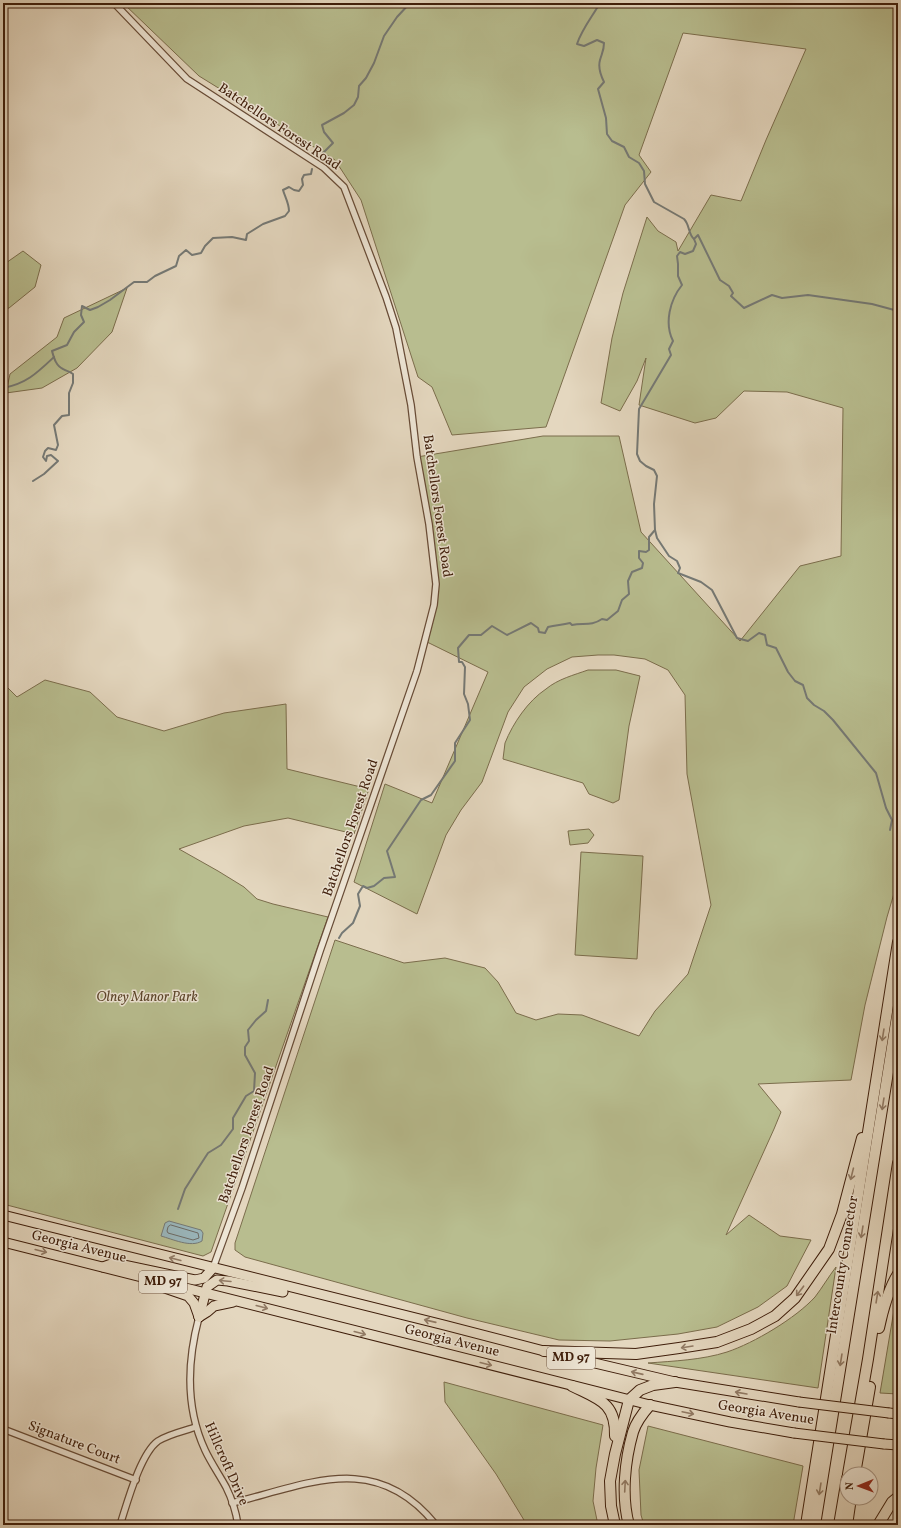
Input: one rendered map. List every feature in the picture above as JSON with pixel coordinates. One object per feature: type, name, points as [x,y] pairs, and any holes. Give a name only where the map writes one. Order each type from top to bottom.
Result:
[{"type":"highway","points":[[806,1525],[898,942]]},
{"type":"highway","name":"Intercounty Connector","points":[[815,1525],[898,1010]]},
{"type":"highway","points":[[544,1351],[636,1354],[679,1348],[717,1342],[751,1329],[775,1316],[795,1298],[829,1249],[842,1214],[860,1143],[874,1096]]},
{"type":"highway","points":[[849,1466],[868,1359],[898,1163]]},
{"type":"highway","points":[[856,1466],[882,1315],[890,1286],[898,1274]]},
{"type":"highway","points":[[615,1525],[611,1506],[610,1481],[615,1454],[629,1400],[640,1390],[652,1385],[675,1382]]},
{"type":"highway","points":[[572,1386],[602,1401],[611,1412],[614,1419],[615,1454]]},
{"type":"highway","points":[[629,1525],[625,1496],[626,1466],[633,1431],[641,1416],[650,1405]]},
{"type":"highway","points":[[878,1525],[892,1502],[898,1497]]},
{"type":"highway","points":[[839,1525],[842,1506]]},
{"type":"highway","points":[[847,1525],[851,1506]]},
{"type":"main road","name":"Georgia Avenue","points":[[3,1215],[544,1351],[675,1382],[799,1402],[893,1413]]},
{"type":"main road","name":"Georgia Avenue","points":[[3,1242],[650,1405],[730,1422],[794,1433],[898,1445]]},
{"type":"main road","points":[[103,1267],[114,1263],[195,1280],[204,1278],[213,1268]]},
{"type":"main road","points":[[140,1276],[169,1290],[188,1296],[194,1303],[199,1317]]},
{"type":"main road","points":[[199,1317],[208,1287],[213,1282],[222,1280],[286,1292],[332,1298]]},
{"type":"main road","points":[[199,1317],[214,1306],[239,1301]]},
{"type":"street","name":"Batchellors Forest Road","points":[[114,3],[188,79],[202,90],[324,168],[344,186],[385,293],[396,328],[411,405],[418,460],[429,524],[436,584],[434,605],[417,671],[320,951],[242,1188],[213,1268]]},
{"type":"street","name":"Hillcroft Drive","points":[[199,1317],[194,1335],[189,1374],[190,1393],[196,1427],[205,1451],[227,1488],[238,1525]]},
{"type":"street","points":[[120,1525],[136,1480],[147,1454],[152,1447],[159,1441],[169,1436],[196,1427]]},
{"type":"street","name":"Signature Court","points":[[3,1429],[136,1480]]},
{"type":"street","points":[[232,1503],[324,1479],[355,1478],[370,1481],[398,1492],[420,1508],[436,1525]]},
{"type":"green space","points":[[123,3],[898,3],[898,880],[865,1005],[851,1080],[758,1084],[781,1112],[726,1235],[749,1215],[780,1236],[811,1240],[787,1286],[758,1307],[717,1327],[678,1334],[610,1341],[559,1340],[467,1318],[245,1257],[235,1250],[235,1243],[335,940],[404,963],[445,958],[485,968],[498,982],[516,1013],[536,1020],[558,1014],[582,1015],[639,1036],[655,1011],[688,974],[711,905],[687,774],[685,695],[668,670],[645,659],[614,655],[572,657],[547,669],[524,687],[508,712],[482,782],[461,810],[446,835],[417,914],[354,882],[385,784],[432,803],[488,672],[425,641],[436,584],[417,457],[543,436],[619,436],[641,532],[740,641],[800,566],[841,556],[843,408],[787,392],[744,391],[716,418],[695,423],[639,405],[646,358],[637,381],[620,411],[601,403],[612,338],[623,293],[647,217],[658,231],[676,242],[678,251],[711,195],[741,201],[806,49],[683,33],[639,155],[651,172],[625,205],[546,427],[452,435],[432,387],[418,377],[361,200],[335,160],[199,76]]},
{"type":"green space","points":[[23,251],[41,265],[35,287],[9,308],[3,310],[3,265]]},
{"type":"green space","points":[[127,288],[112,332],[77,368],[42,388],[6,393],[10,374],[57,337],[64,318]]},
{"type":"green space","points":[[588,670],[616,670],[640,676],[629,726],[619,800],[613,803],[589,794],[583,783],[503,759],[505,743],[508,735],[527,706],[539,694],[556,683]]},
{"type":"green space","name":"Olney Manor Park","points":[[45,680],[90,692],[117,717],[164,731],[224,713],[286,704],[287,769],[369,789],[354,834],[288,818],[244,826],[179,849],[244,887],[257,899],[328,917],[211,1252],[203,1256],[3,1204],[3,683],[17,697]]},
{"type":"green space","points":[[589,829],[594,835],[588,843],[570,845],[568,831]]},
{"type":"green space","points":[[581,852],[643,856],[637,959],[575,955]]},
{"type":"green space","points":[[836,1267],[818,1388],[648,1363],[708,1357],[727,1352],[749,1343],[774,1329],[807,1305],[815,1297]]},
{"type":"green space","points":[[898,1302],[898,1394],[880,1393],[894,1310]]},
{"type":"green space","points":[[444,1382],[603,1425],[596,1468],[593,1501],[598,1525],[527,1525],[496,1474],[445,1402]]},
{"type":"green space","points":[[648,1426],[803,1466],[793,1525],[644,1525],[641,1515],[639,1470]]},
{"type":"water","points":[[169,1221],[201,1230],[203,1233],[202,1241],[192,1244],[161,1236],[165,1223]]},
{"type":"waterway","points":[[318,158],[333,143],[324,132],[322,125],[344,113],[354,105],[358,97],[359,86],[366,78],[374,63],[384,36],[397,17],[410,3]]},
{"type":"waterway","points":[[600,3],[584,28],[577,44],[584,46],[597,40],[604,43],[599,66],[604,82],[598,89],[606,118],[607,134],[612,141],[624,147],[629,157],[639,163],[644,171],[645,184],[654,202],[684,219],[694,239],[698,235],[720,280],[729,286],[733,293],[731,296],[744,308],[772,295],[782,298],[808,295],[872,304],[898,311]]},
{"type":"waterway","points":[[33,481],[44,474],[58,461],[51,455],[47,456],[46,461],[43,457],[48,448],[56,450],[58,445],[54,425],[62,416],[69,415],[69,393],[73,383],[73,374],[59,366],[52,351],[67,345],[74,332],[84,322],[81,315],[82,306],[90,310],[110,300],[134,282],[147,282],[155,276],[176,266],[179,256],[186,250],[192,255],[201,253],[205,246],[213,238],[232,237],[246,240],[247,234],[263,224],[285,216],[289,211],[289,208],[283,190],[289,187],[299,191],[303,185],[302,179],[304,175],[311,174],[312,169]]},
{"type":"waterway","points":[[694,239],[696,244],[693,251],[685,254],[680,252],[677,256],[678,276],[682,285],[674,298],[670,312],[669,327],[673,341],[669,349],[671,355],[639,409],[637,454],[640,461],[654,470],[657,476],[654,504],[655,530],[657,538],[669,556],[677,561],[680,568],[678,573],[701,582],[712,590],[737,638],[748,641],[759,633],[765,635],[767,645],[776,648],[788,672],[795,681],[803,685],[807,698],[833,720],[876,773],[886,808],[892,820],[890,830]]},
{"type":"waterway","points":[[3,388],[25,381],[54,357]]},
{"type":"waterway","points":[[339,938],[342,933],[353,923],[360,906],[358,894],[363,886],[367,888],[374,886],[384,878],[395,877],[387,851],[421,800],[431,795],[455,761],[455,743],[470,720],[468,704],[464,694],[465,667],[462,662],[459,662],[458,648],[469,635],[481,635],[492,626],[507,635],[531,623],[538,628],[539,632],[545,633],[548,627],[551,626],[570,623],[572,625],[588,624],[595,623],[602,619],[607,620],[618,611],[622,600],[629,594],[628,581],[632,572],[642,568],[643,563],[639,558],[639,551],[646,552],[649,550],[649,537],[655,530]]},
{"type":"waterway","points":[[178,1209],[185,1189],[197,1170],[208,1153],[221,1145],[233,1129],[233,1118],[246,1096],[254,1091],[255,1073],[245,1055],[245,1047],[249,1041],[248,1030],[266,1011],[268,1000]]}]
